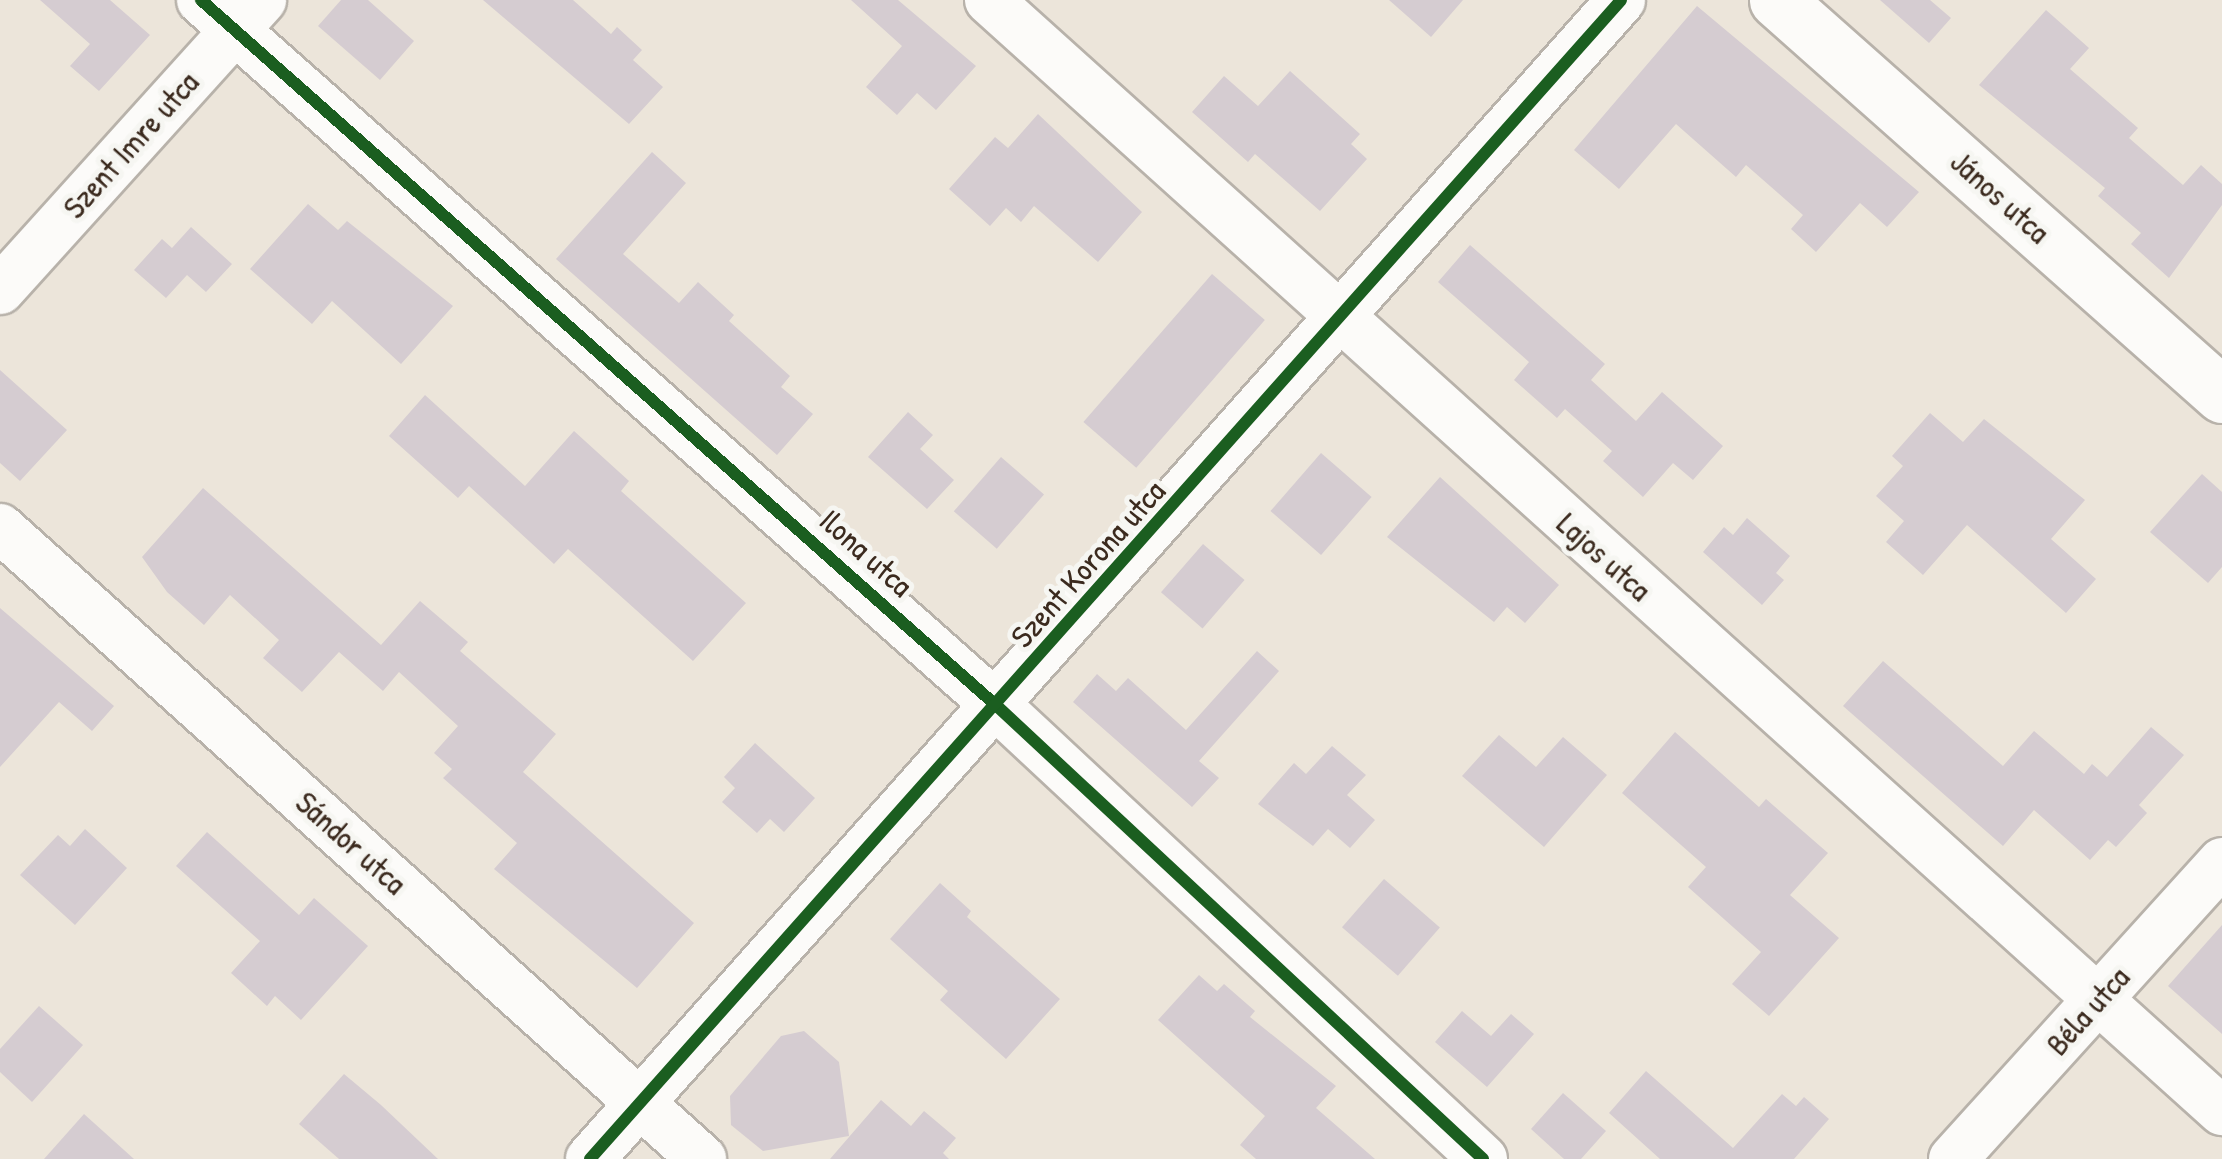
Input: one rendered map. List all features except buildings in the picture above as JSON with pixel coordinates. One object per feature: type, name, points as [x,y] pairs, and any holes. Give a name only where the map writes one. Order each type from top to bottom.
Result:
[{"type":"street","name":"Lajos utca","points":[[989,0],[1339,321],[2222,1111]]},
{"type":"street","name":"Szent Korona utca","points":[[590,1159],[998,707],[1621,0]]},
{"type":"street","name":"János utca","points":[[1777,0],[2222,395]]},
{"type":"street","name":"Szent Imre utca","points":[[0,290],[233,10]]},
{"type":"street","name":"Ilona utca","points":[[233,10],[998,707],[1483,1159]]},
{"type":"street","name":"Sándor utca","points":[[0,528],[702,1159]]},
{"type":"street","name":"Béla utca","points":[[1953,1159],[2222,862]]},
{"type":"cycle path","points":[[201,0],[998,707],[1483,1159]]},
{"type":"cycle path","points":[[590,1159],[1621,0]]}]
